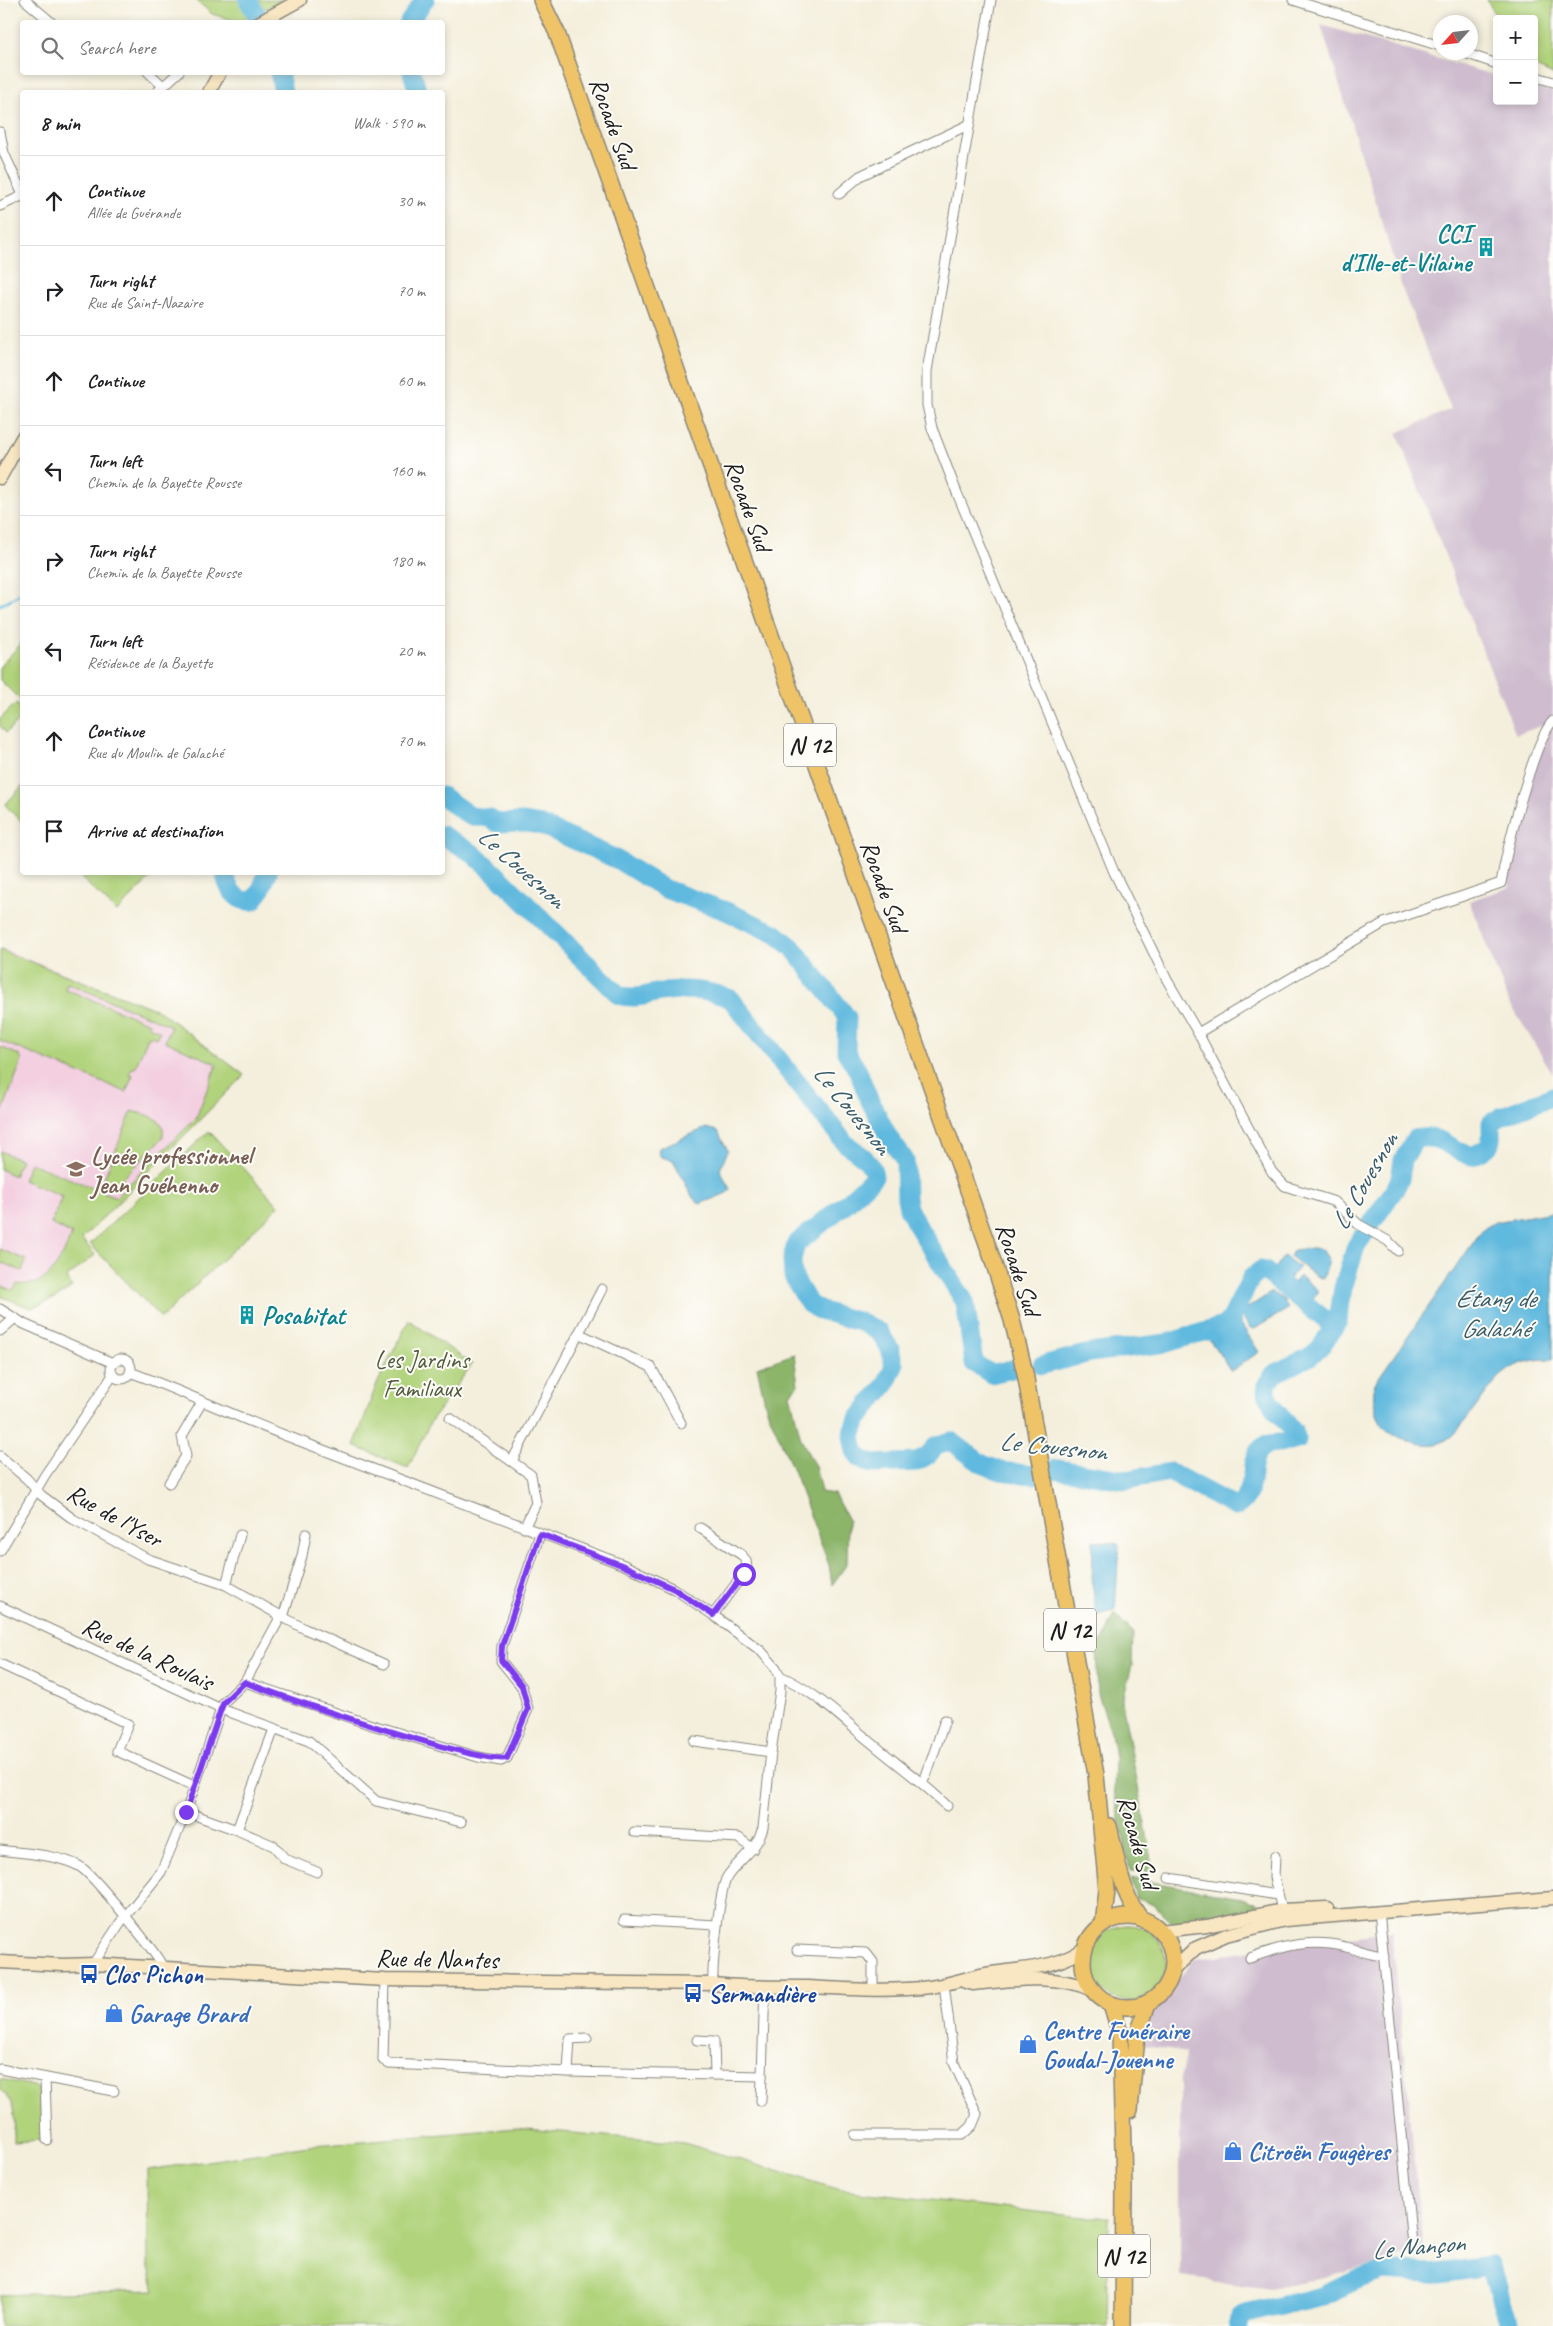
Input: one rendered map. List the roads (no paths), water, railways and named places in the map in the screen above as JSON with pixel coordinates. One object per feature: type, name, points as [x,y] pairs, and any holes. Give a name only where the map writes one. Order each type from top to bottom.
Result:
[{"type":"main road","points":[[264,20],[300,0]]},
{"type":"main road","name":"Rocade Sud","points":[[541,0],[556,34],[990,1252],[1012,1320],[1025,1373],[1096,1775],[1107,1890],[1103,1925]]},
{"type":"main road","name":"Rocade Sud","points":[[548,0],[556,34]]},
{"type":"main road","points":[[210,90],[212,75]]},
{"type":"main road","points":[[211,90],[218,75]]},
{"type":"main road","points":[[0,478],[20,442]]},
{"type":"main road","name":"Rocade Sud","points":[[1096,1775],[1126,1890],[1134,1910],[1142,1920]]},
{"type":"main road","points":[[1379,1911],[1356,1907],[1282,1910],[1169,1932],[1160,1931],[1142,1920],[1118,1919],[1103,1925],[1093,1935],[1086,1947],[1084,1969],[1093,1990],[1111,2004],[1130,2007],[1148,2003],[1164,1989],[1173,1970],[1196,1948],[1226,1935],[1273,1922],[1379,1911],[1459,1907],[1553,1898]]},
{"type":"main road","points":[[1273,1922],[1282,1910]]},
{"type":"main road","points":[[1160,1931],[1171,1949],[1173,1970]]},
{"type":"main road","name":"Rue de Nantes","points":[[0,1962],[63,1966],[93,1964],[164,1970],[385,1980],[713,1984],[740,1987],[873,1989],[912,1988],[944,1984],[962,1981],[976,1975],[1064,1961],[1086,1947]]},
{"type":"main road","name":"Rue de Nantes","points":[[962,1981],[973,1984],[1049,1979],[1066,1980],[1093,1990]]},
{"type":"main road","name":"N 12","points":[[1124,2186],[1137,2037],[1148,2003]]},
{"type":"main road","name":"N 12","points":[[1111,2004],[1120,2034],[1124,2186],[1123,2326]]},
{"type":"street","points":[[25,0],[49,20]]},
{"type":"street","points":[[991,0],[927,371],[927,405],[932,428],[956,493],[1114,872],[1167,980],[1198,1033],[1272,1172],[1285,1186],[1335,1202],[1358,1224],[1398,1251]]},
{"type":"street","points":[[1294,0],[1433,44]]},
{"type":"street","points":[[1478,57],[1493,63]]},
{"type":"street","points":[[150,75],[160,89],[176,75]]},
{"type":"street","points":[[1538,77],[1553,82]]},
{"type":"street","points":[[839,194],[860,176],[968,126]]},
{"type":"street","points":[[0,132],[4,154],[20,190]]},
{"type":"street","points":[[0,206],[20,195]]},
{"type":"street","points":[[1198,1033],[1384,923],[1501,883],[1534,758],[1543,735],[1553,721]]},
{"type":"street","points":[[512,1461],[602,1289]]},
{"type":"street","points":[[0,1309],[24,1324],[113,1363],[123,1360],[129,1364],[130,1372]]},
{"type":"street","points":[[0,1331],[15,1318]]},
{"type":"street","points":[[580,1334],[651,1367],[681,1423]]},
{"type":"street","points":[[113,1363],[111,1369],[113,1375],[121,1379],[130,1372]]},
{"type":"street","points":[[130,1372],[164,1384],[202,1402],[624,1566],[674,1589],[713,1615],[770,1659],[780,1676],[780,1691],[763,1828],[760,1839],[753,1849],[726,1878],[717,1925],[713,1984]]},
{"type":"street","points":[[0,1551],[36,1490],[113,1375]]},
{"type":"street","points":[[169,1483],[186,1456],[182,1436],[202,1402]]},
{"type":"street","points":[[450,1418],[531,1475],[536,1504],[524,1528]]},
{"type":"street","name":"Rue de l'Yser","points":[[0,1456],[36,1490],[73,1519],[148,1559],[226,1585],[305,1629],[384,1664]]},
{"type":"street","points":[[700,1528],[742,1555],[746,1561],[747,1570],[713,1615]]},
{"type":"street","points":[[93,1964],[125,1917],[161,1872],[186,1812],[224,1702],[245,1682],[282,1616],[302,1556],[306,1534]]},
{"type":"street","points":[[245,1682],[369,1724],[478,1756],[501,1760],[507,1758],[528,1709],[522,1686],[501,1660],[502,1646],[540,1534]]},
{"type":"street","points":[[226,1585],[240,1535]]},
{"type":"street","name":"Rue de la Roulais","points":[[0,1606],[221,1709],[309,1741],[376,1801],[461,1822]]},
{"type":"street","points":[[0,1664],[128,1724],[117,1751],[194,1786]]},
{"type":"street","points":[[780,1676],[801,1685],[876,1747],[922,1781],[947,1806]]},
{"type":"street","points":[[922,1781],[926,1776],[944,1720]]},
{"type":"street","points":[[237,1830],[274,1729]]},
{"type":"street","points":[[694,1741],[771,1752]]},
{"type":"street","points":[[186,1812],[237,1830],[274,1846],[285,1859],[317,1872]]},
{"type":"street","points":[[634,1832],[739,1838],[753,1849]]},
{"type":"street","points":[[0,1850],[60,1859],[81,1867],[151,1948],[164,1970]]},
{"type":"street","points":[[1275,1856],[1274,1877],[1282,1910]]},
{"type":"street","points":[[1169,1878],[1278,1895]]},
{"type":"street","points":[[1379,1911],[1412,2244]]},
{"type":"street","points":[[624,1920],[717,1925]]},
{"type":"street","points":[[1250,1958],[1280,1946],[1317,1941],[1347,1947],[1367,1955],[1384,1956]]},
{"type":"street","points":[[797,1950],[866,1953],[873,1962],[873,1989]]},
{"type":"street","points":[[385,1980],[383,2060],[389,2064],[568,2072],[762,2076]]},
{"type":"street","points":[[855,2135],[962,2135],[972,2126],[977,2114],[954,2064],[944,1984]]},
{"type":"street","points":[[761,2101],[765,1986]]},
{"type":"street","points":[[568,2072],[570,2039],[587,2038]]},
{"type":"street","points":[[697,2040],[714,2041],[715,2075]]},
{"type":"street","points":[[0,2068],[114,2091]]},
{"type":"street","points":[[45,2078],[47,2140]]},
{"type":"water","points":[[706,1128],[718,1131],[728,1150],[720,1170],[730,1189],[727,1193],[700,1204],[693,1198],[673,1160],[661,1157],[658,1152],[659,1148]]},
{"type":"water","name":"Étang de Galaché","points":[[1553,1212],[1553,1359],[1521,1363],[1510,1369],[1491,1386],[1456,1431],[1442,1442],[1424,1444],[1392,1434],[1382,1424],[1376,1411],[1374,1404],[1375,1383],[1482,1230],[1495,1222]]},
{"type":"water","points":[[1322,1249],[1329,1261],[1323,1279],[1290,1256],[1294,1250]]},
{"type":"water","points":[[1284,1256],[1299,1267],[1286,1282],[1272,1272]]},
{"type":"water","points":[[1300,1276],[1319,1291],[1312,1300],[1292,1285]]},
{"type":"water","points":[[1272,1292],[1284,1300],[1288,1309],[1254,1329],[1249,1327],[1240,1313]]},
{"type":"water","points":[[1240,1322],[1259,1352],[1231,1371],[1209,1339]]},
{"type":"water","points":[[1093,1540],[1119,1544],[1115,1611],[1097,1615],[1092,1583]]},
{"type":"waterway","name":"Le Couesnon","points":[[248,0],[260,20]]},
{"type":"waterway","name":"Le Couesnon","points":[[410,20],[425,0]]},
{"type":"waterway","name":"Le Couesnon","points":[[280,75],[283,90]]},
{"type":"waterway","name":"Le Couesnon","points":[[413,75],[417,90]]},
{"type":"waterway","points":[[0,605],[20,594]]},
{"type":"waterway","name":"Le Couesnon","points":[[445,798],[470,816],[490,818],[497,823],[522,822],[541,825],[616,859],[665,889],[726,911],[776,934],[792,947],[847,1017],[846,1052],[858,1071],[868,1097],[889,1138],[905,1160],[908,1208],[965,1302],[974,1363],[991,1374],[1012,1369]]},
{"type":"waterway","name":"Le Couesnon","points":[[445,837],[472,853],[496,874],[619,995],[635,997],[688,990],[706,992],[731,999],[845,1143],[868,1161],[874,1177],[849,1201],[796,1244],[792,1259],[793,1276],[809,1304],[819,1310],[863,1323],[879,1332],[890,1349],[894,1366],[886,1384],[858,1419],[852,1436],[855,1451],[861,1459],[873,1464],[916,1462],[928,1455],[936,1446],[951,1441],[982,1464],[1001,1471],[1032,1475],[1057,1469],[1126,1480],[1170,1472],[1235,1507],[1243,1501],[1248,1493],[1253,1464],[1261,1449],[1269,1444],[1297,1440],[1294,1431],[1275,1410],[1267,1394],[1267,1384],[1274,1374],[1309,1357],[1320,1348],[1338,1321],[1343,1288],[1356,1246],[1395,1189],[1400,1179],[1403,1160],[1415,1139],[1432,1138],[1439,1140],[1472,1156],[1484,1150],[1490,1144],[1491,1123],[1502,1116],[1553,1096]]},
{"type":"waterway","name":"Le Couesnon","points":[[226,875],[233,893],[242,900],[247,901],[253,901],[260,892],[267,875]]},
{"type":"waterway","name":"Le Couesnon","points":[[1042,1365],[1090,1353],[1167,1343],[1223,1326],[1231,1319],[1251,1278],[1261,1270],[1265,1271],[1334,1327]]},
{"type":"waterway","name":"Le Nançon","points":[[1238,2326],[1242,2317],[1246,2314],[1322,2296],[1359,2279],[1383,2271],[1431,2274],[1491,2266],[1510,2326]]},
{"type":"place","name":"CCI d'Ille-et-Vilaine","points":[[1486,247]]},
{"type":"place","name":"Lycée professionnel Jean Guéhenno","points":[[76,1169]]},
{"type":"place","name":"Posabitat","points":[[247,1315]]},
{"type":"place","name":"Clos Pichon","points":[[89,1974]]},
{"type":"place","name":"Sermandière","points":[[693,1993]]},
{"type":"place","name":"Garage Brard","points":[[114,2013]]},
{"type":"place","name":"Centre Funéraire Goudal-Jouenne","points":[[1028,2044]]},
{"type":"place","name":"Citroën Fougères","points":[[1233,2151]]},
{"type":"park label","name":"Les Jardins Familiaux","points":[[422,1374]]}]
